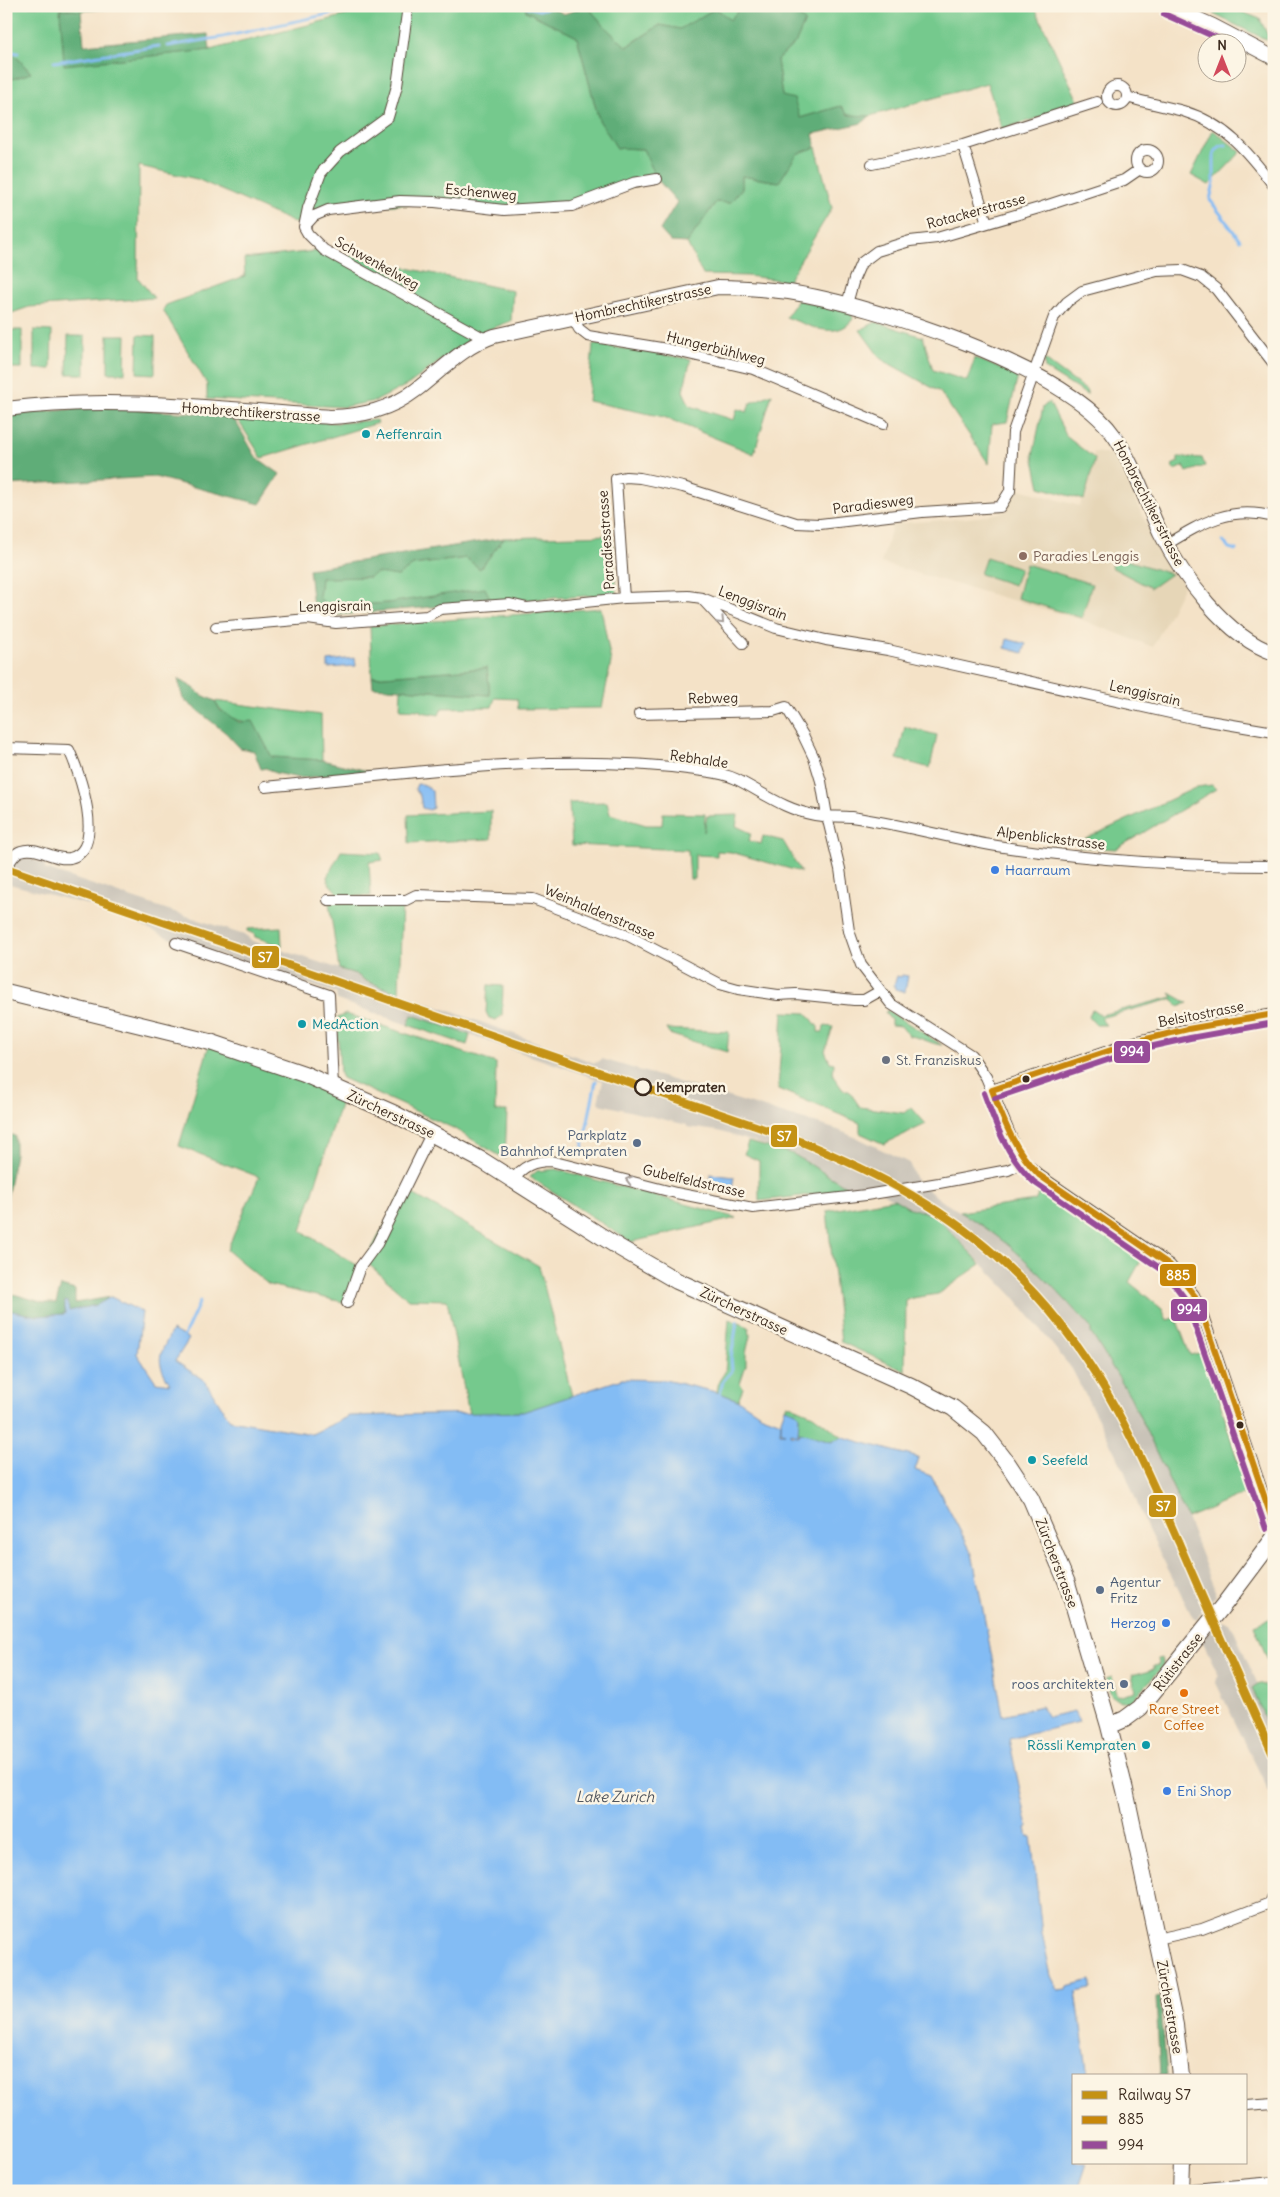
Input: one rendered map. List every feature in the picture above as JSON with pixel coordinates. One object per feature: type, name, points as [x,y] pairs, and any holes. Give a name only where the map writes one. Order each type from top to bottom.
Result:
[{"type":"main road","name":"Zürcherstrasse","points":[[6,992],[210,1042],[304,1074],[333,1087],[432,1132],[513,1180],[620,1248],[678,1281],[911,1386],[953,1408],[984,1434],[1008,1464],[1036,1508],[1067,1583],[1109,1726],[1125,1790],[1175,2025],[1181,2074]]},
{"type":"main road","name":"Rütistrasse","points":[[1109,1726],[1126,1719],[1146,1702],[1274,1538]]},
{"type":"main road","points":[[1181,2190],[1182,2164]]},
{"type":"street","points":[[304,227],[308,208],[321,173],[340,152],[388,117],[397,86],[408,6]]},
{"type":"street","points":[[1168,6],[1213,26],[1274,58]]},
{"type":"street","points":[[1127,98],[1189,113],[1219,128],[1245,148],[1274,186]]},
{"type":"street","points":[[872,164],[963,145],[1097,102]]},
{"type":"street","points":[[963,145],[987,223]]},
{"type":"street","name":"Rotackerstrasse","points":[[847,304],[861,263],[868,256],[910,241],[937,238],[1124,180],[1140,168]]},
{"type":"street","name":"Eschenweg","points":[[304,227],[314,216],[328,210],[400,202],[435,202],[504,210],[572,206],[633,183],[657,178]]},
{"type":"street","name":"Schwenkelweg","points":[[304,227],[308,234],[324,250],[485,339]]},
{"type":"street","name":"Paradiesweg","points":[[616,479],[626,477],[640,478],[683,487],[796,523],[820,524],[938,511],[996,509],[1004,504],[1010,491],[1013,432],[1054,317],[1066,302],[1082,291],[1165,270],[1190,272],[1210,282],[1274,364]]},
{"type":"street","name":"Hombrechtikerstrasse","points":[[6,409],[39,404],[97,402],[330,417],[353,416],[376,411],[398,402],[464,349],[485,339],[718,287],[750,287],[791,292],[847,304],[903,321],[952,339],[1033,374],[1080,400],[1109,429],[1130,464],[1167,544],[1194,586],[1242,637],[1274,653]]},
{"type":"street","name":"Hungerbühlweg","points":[[573,318],[579,329],[588,336],[667,349],[753,369],[883,424]]},
{"type":"street","name":"Paradiesstrasse","points":[[616,479],[624,598]]},
{"type":"street","points":[[1167,544],[1216,518],[1233,513],[1249,512],[1274,517]]},
{"type":"street","name":"Lenggisrain","points":[[216,626],[308,619],[336,623],[427,616],[440,609],[510,604],[527,608],[624,598],[679,595],[702,598],[776,628],[826,640],[888,650],[1197,719],[1274,732]]},
{"type":"street","points":[[702,598],[703,603],[743,643]]},
{"type":"street","name":"Rebweg","points":[[639,714],[773,711],[786,706],[814,758],[821,781],[827,816]]},
{"type":"street","points":[[6,748],[69,750],[77,766],[90,824],[87,842],[80,853],[71,858],[61,858],[29,850],[20,851],[6,868]]},
{"type":"street","name":"Rebhalde","points":[[265,787],[538,763],[609,764],[678,768],[722,775],[734,778],[782,805],[799,812],[827,816]]},
{"type":"street","points":[[827,816],[840,869],[849,931],[855,951],[865,971],[880,991],[899,1009],[971,1055],[986,1077],[1011,1138],[1024,1162],[1038,1175],[1158,1255],[1170,1265],[1194,1295],[1203,1316],[1274,1526]]},
{"type":"street","name":"Alpenblickstrasse","points":[[827,816],[850,817],[994,845],[1110,859],[1201,865],[1274,866]]},
{"type":"street","name":"Weinhaldenstrasse","points":[[328,900],[406,900],[416,895],[533,899],[625,934],[720,984],[738,989],[771,994],[796,994],[854,1000],[864,1000],[880,991]]},
{"type":"street","points":[[176,943],[329,994],[333,1087]]},
{"type":"street","name":"Belsitostrasse","points":[[992,1090],[1138,1041],[1188,1029],[1274,1014]]},
{"type":"street","points":[[347,1303],[360,1267],[377,1244],[432,1132]]},
{"type":"street","name":"Gubelfeldstrasse","points":[[513,1180],[518,1172],[530,1164],[551,1161],[676,1193],[753,1208],[882,1192],[1008,1170],[1024,1162]]},
{"type":"street","points":[[1262,1493],[1274,1501]]},
{"type":"street","points":[[1156,1939],[1202,1928],[1270,1903],[1274,1894]]},
{"type":"street","points":[[1248,2105],[1274,2103]]},
{"type":"street","points":[[1181,2190],[1274,2182]]},
{"type":"shaded area","name":"Paradies Lenggis","points":[[1094,452],[1114,455],[1158,548],[1168,566],[1184,585],[1153,647],[1082,620],[881,563],[893,524],[979,517],[1004,512],[1013,487],[1080,506]]},
{"type":"shaded area","points":[[9,851],[45,864],[45,869],[247,936],[250,940],[356,974],[366,981],[595,1063],[602,1059],[838,1130],[909,1163],[917,1182],[945,1203],[977,1221],[1028,1260],[1052,1285],[1091,1328],[1091,1333],[1130,1396],[1187,1518],[1217,1596],[1210,1601],[1219,1620],[1230,1622],[1274,1721],[1274,1802],[1215,1681],[1219,1676],[1202,1640],[1211,1629],[1202,1610],[1197,1620],[1193,1618],[1147,1528],[1124,1470],[1072,1369],[1013,1296],[936,1216],[907,1207],[873,1188],[858,1193],[793,1154],[718,1131],[687,1127],[687,1125],[600,1104],[598,1102],[603,1081],[412,1015],[408,1025],[337,1000],[336,993],[169,938],[107,910],[6,883],[6,854]]},
{"type":"green space","points":[[6,6],[139,6],[81,11],[60,9],[65,64],[210,50],[382,6],[526,6],[526,11],[577,37],[599,120],[617,148],[643,149],[657,179],[594,199],[504,210],[435,202],[328,210],[304,227],[197,179],[139,166],[138,278],[154,298],[29,307],[6,315],[6,81],[31,73],[6,45]]},
{"type":"green space","points":[[526,6],[548,6],[564,14],[587,6],[608,30],[627,47],[660,25],[680,29],[716,8],[730,20],[742,6],[787,6],[805,21],[796,42],[777,60],[782,96],[794,99],[800,118],[841,106],[848,115],[870,116],[862,123],[813,134],[816,147],[797,154],[779,182],[742,176],[742,188],[730,203],[716,202],[687,243],[671,242],[660,230],[677,202],[657,179],[643,149],[617,148],[599,120],[577,37],[526,11]]},
{"type":"green space","points":[[587,6],[742,6],[730,20],[716,8],[680,29],[660,25],[626,47]]},
{"type":"green space","points":[[787,6],[1034,6],[1080,105],[1002,129],[987,83],[870,116],[848,115],[841,106],[800,118],[782,96],[777,60],[796,42],[805,21]]},
{"type":"green space","points":[[1221,6],[1227,6],[1260,19],[1271,42],[1213,14]]},
{"type":"green space","points":[[60,9],[81,11],[84,45],[208,34],[210,50],[64,65]]},
{"type":"green space","points":[[6,45],[31,73],[6,81]]},
{"type":"green space","points":[[1213,130],[1241,152],[1209,185],[1191,175]]},
{"type":"green space","points":[[816,147],[832,208],[788,281],[747,276],[703,275],[687,243],[716,202],[730,203],[742,188],[742,176],[779,182],[797,153]]},
{"type":"green space","points":[[324,250],[513,291],[511,321],[477,334],[409,384],[376,401],[343,407],[207,399],[207,384],[163,310],[166,305],[245,276],[244,259]]},
{"type":"green space","points":[[798,300],[851,312],[853,319],[846,326],[838,329],[830,330],[812,327],[786,317]]},
{"type":"green space","points":[[876,322],[923,337],[933,370],[967,381],[975,358],[1018,376],[1007,422],[992,424],[989,464],[940,392],[881,359],[860,330]]},
{"type":"green space","points":[[6,330],[22,330],[22,368],[6,368]]},
{"type":"green space","points":[[34,330],[52,331],[51,369],[34,369]]},
{"type":"green space","points":[[108,335],[126,335],[125,373],[108,373]]},
{"type":"green space","points":[[138,335],[155,336],[155,374],[137,373]]},
{"type":"green space","points":[[68,336],[85,336],[85,374],[67,374]]},
{"type":"green space","points":[[593,344],[691,359],[683,391],[690,406],[734,420],[737,409],[747,412],[750,403],[772,394],[754,454],[664,417],[588,401]]},
{"type":"green space","points":[[1044,359],[1087,391],[1087,395],[1045,369]]},
{"type":"green space","points":[[1049,402],[1067,437],[1095,459],[1084,500],[1040,487],[1033,455],[1043,407]]},
{"type":"green space","points":[[97,407],[223,415],[236,422],[256,457],[280,474],[260,504],[155,477],[6,485],[6,415]]},
{"type":"green space","points":[[236,417],[339,423],[376,420],[378,423],[262,458]]},
{"type":"green space","points":[[1178,457],[1202,458],[1205,466],[1187,472],[1184,466],[1174,470],[1172,465],[1178,462]]},
{"type":"green space","points":[[612,535],[617,594],[492,602],[388,603],[330,607],[319,598],[321,578],[369,577],[377,572],[398,576],[413,565],[466,558],[480,569],[504,538]]},
{"type":"green space","points":[[504,538],[480,569],[466,558],[413,565],[398,576],[377,573],[369,577],[321,578],[319,598],[330,607],[388,603],[485,588],[492,602],[314,617],[309,569]]},
{"type":"green space","points":[[1114,556],[1171,574],[1151,588],[1111,567]]},
{"type":"green space","points":[[986,557],[1020,568],[1014,585],[980,574]]},
{"type":"green space","points":[[1026,564],[1092,584],[1082,618],[1017,598]]},
{"type":"green space","points":[[601,608],[611,662],[602,708],[518,709],[517,699],[495,698],[492,707],[442,708],[439,715],[421,712],[420,710],[400,709],[401,689],[490,695],[487,668],[372,677],[370,626]]},
{"type":"green space","points":[[487,668],[490,695],[373,687],[372,677]]},
{"type":"green space","points":[[178,679],[194,688],[200,694],[215,701],[220,710],[239,722],[253,721],[272,757],[322,760],[372,772],[299,778],[275,773],[266,768],[261,769],[254,751],[240,748],[226,733],[183,699]]},
{"type":"green space","points":[[215,701],[321,715],[322,760],[272,757],[253,722],[241,721],[231,717],[222,711]]},
{"type":"green space","points":[[905,727],[937,735],[930,768],[897,759]]},
{"type":"green space","points":[[1212,785],[1216,789],[1116,849],[1079,847],[1077,843],[1197,787]]},
{"type":"green space","points":[[607,802],[610,814],[646,825],[662,825],[663,813],[705,814],[704,832],[707,816],[738,815],[736,826],[751,833],[749,841],[761,844],[763,836],[783,841],[801,872],[731,852],[717,851],[717,856],[695,855],[695,879],[690,879],[688,850],[572,845],[569,803]]},
{"type":"green space","points":[[491,811],[491,839],[409,843],[408,815]]},
{"type":"green space","points":[[341,851],[380,853],[383,860],[369,862],[371,896],[340,896],[328,882],[327,877]]},
{"type":"green space","points":[[402,902],[399,993],[366,981],[356,974],[339,969],[329,903]]},
{"type":"green space","points":[[281,927],[282,946],[255,937],[254,934],[247,931],[247,929]]},
{"type":"green space","points":[[488,985],[503,986],[502,1015],[496,1020],[489,1018],[486,1012]]},
{"type":"green space","points":[[1170,993],[1188,1003],[1178,1006],[1172,999],[1100,1018],[1106,1025],[1096,1025],[1089,1017],[1092,1009],[1101,1015],[1173,997]]},
{"type":"green space","points":[[887,1010],[942,1045],[909,1036],[901,1026],[891,1025],[891,1020],[885,1013]]},
{"type":"green space","points":[[783,1012],[807,1013],[818,1027],[818,1032],[823,1032],[824,1026],[833,1027],[825,1051],[830,1062],[834,1063],[833,1076],[843,1090],[849,1091],[860,1107],[904,1113],[911,1107],[926,1124],[884,1144],[860,1133],[860,1123],[778,1089]]},
{"type":"green space","points":[[346,1014],[496,1063],[495,1111],[507,1111],[505,1159],[453,1128],[342,1078],[340,1074],[337,1018]]},
{"type":"green space","points":[[412,1015],[470,1035],[467,1045],[408,1025]]},
{"type":"green space","points":[[666,1029],[729,1032],[727,1052],[669,1034]]},
{"type":"green space","points":[[210,1042],[344,1092],[301,1231],[360,1267],[347,1303],[269,1285],[227,1250],[259,1177],[179,1146]]},
{"type":"green space","points":[[6,1133],[15,1136],[15,1154],[6,1204]]},
{"type":"green space","points":[[748,1142],[793,1154],[852,1190],[759,1201],[759,1161],[744,1154]]},
{"type":"green space","points":[[556,1169],[737,1218],[631,1242],[530,1177],[537,1171]]},
{"type":"green space","points":[[404,1189],[539,1266],[572,1396],[523,1412],[469,1414],[447,1300],[408,1299],[365,1261]]},
{"type":"green space","points":[[1041,1189],[1143,1257],[1129,1282],[1162,1309],[1167,1320],[1176,1318],[1190,1355],[1205,1352],[1247,1493],[1187,1518],[1130,1396],[1091,1333],[1091,1328],[1030,1264],[997,1236],[960,1212],[1035,1201]]},
{"type":"green space","points":[[894,1199],[907,1207],[936,1216],[981,1264],[938,1294],[906,1299],[905,1371],[841,1342],[827,1211]]},
{"type":"green space","points":[[61,1286],[75,1290],[75,1303],[111,1297],[97,1305],[69,1311],[65,1301],[65,1314],[38,1316],[6,1310],[6,1292],[45,1303],[56,1303]]},
{"type":"green space","points":[[729,1319],[749,1327],[750,1336],[746,1353],[746,1365],[740,1383],[743,1388],[738,1400],[717,1392],[719,1381],[725,1372]]},
{"type":"green space","points":[[787,1404],[813,1415],[843,1437],[831,1441],[798,1432],[799,1416],[796,1412],[785,1408]]},
{"type":"green space","points":[[1274,1617],[1274,1676],[1254,1625]]},
{"type":"green space","points":[[1161,1658],[1163,1666],[1132,1701],[1121,1702],[1111,1695],[1106,1679],[1112,1677],[1118,1696],[1136,1691],[1132,1675],[1154,1669],[1154,1666],[1159,1665],[1158,1659]]},
{"type":"green space","points":[[1259,1683],[1266,1686],[1274,1684],[1274,1740],[1252,1688]]},
{"type":"green space","points":[[1160,1997],[1167,2074],[1160,2074],[1156,1998]]},
{"type":"water","points":[[1007,639],[1026,644],[1023,653],[1005,648]]},
{"type":"water","points":[[355,658],[356,666],[328,668],[328,661]]},
{"type":"water","points":[[417,784],[425,785],[432,791],[433,808],[429,810],[422,808],[420,796],[415,789]]},
{"type":"water","points":[[902,975],[908,976],[905,992],[895,989],[894,985],[897,976],[901,977]]},
{"type":"water","points":[[710,1174],[734,1177],[732,1189],[724,1190],[710,1186]]},
{"type":"water","name":"Lake Zurich","points":[[111,1297],[142,1312],[137,1354],[156,1382],[170,1384],[162,1368],[160,1357],[172,1330],[189,1339],[175,1361],[205,1381],[230,1420],[312,1434],[349,1416],[523,1412],[622,1379],[665,1380],[720,1393],[742,1402],[760,1414],[781,1422],[785,1408],[796,1412],[799,1416],[798,1435],[791,1433],[791,1435],[799,1436],[800,1432],[831,1441],[843,1437],[919,1458],[915,1470],[931,1476],[972,1553],[1003,1715],[1041,1706],[1048,1717],[1074,1711],[1079,1722],[1009,1739],[1028,1827],[1026,1828],[1028,1837],[1031,1836],[1042,1933],[1051,1976],[1058,1990],[1091,1980],[1091,1989],[1076,1992],[1088,2074],[1072,2074],[1072,2164],[1087,2164],[1078,2191],[6,2191],[6,1310],[38,1316],[65,1314],[65,1301],[68,1302],[69,1311],[97,1305]]},
{"type":"waterway","points":[[168,46],[223,37],[366,6]]},
{"type":"waterway","points":[[524,6],[539,10],[554,6]]},
{"type":"waterway","points":[[54,62],[159,46]]},
{"type":"waterway","points":[[6,51],[18,53]]},
{"type":"waterway","points":[[1226,145],[1220,146],[1214,153],[1214,182],[1210,200],[1240,240]]},
{"type":"waterway","points":[[1223,541],[1229,548],[1236,550]]},
{"type":"waterway","points":[[581,1156],[596,1081]]},
{"type":"waterway","points":[[184,1336],[200,1301]]},
{"type":"waterway","points":[[720,1393],[723,1381],[732,1371],[731,1358],[737,1322]]},
{"type":"rail line","name":"S7","points":[[6,868],[802,1142],[885,1180],[937,1211],[961,1228],[1008,1267],[1065,1329],[1088,1362],[1127,1430],[1145,1467],[1274,1757]]},
{"type":"transit line","name":"994","points":[[1164,14],[1204,32]]},
{"type":"transit line","name":"885","points":[[992,1090],[1138,1041],[1188,1029],[1274,1014]]},
{"type":"transit line","name":"994","points":[[995,1098],[1140,1049],[1274,1023]]},
{"type":"transit line","name":"885","points":[[992,1090],[1017,1146],[1039,1175],[1170,1265],[1194,1295],[1203,1316],[1274,1525]]},
{"type":"transit line","name":"994","points":[[984,1093],[1004,1141],[1025,1173],[1034,1182],[1164,1271],[1186,1300],[1266,1529]]},
{"type":"place","name":"Aeffenrain","points":[[366,434]]},
{"type":"place","name":"Paradies Lenggis","points":[[1023,556]]},
{"type":"place","name":"Haarraum","points":[[995,870]]},
{"type":"place","name":"MedAction","points":[[302,1024]]},
{"type":"place","name":"St. Franziskus","points":[[886,1060]]},
{"type":"place","name":"Kempraten","points":[[643,1087]]},
{"type":"place","name":"Parkplatz Bahnhof Kempraten","points":[[637,1143]]},
{"type":"place","name":"Seefeld","points":[[1032,1460]]},
{"type":"place","name":"Agentur Fritz","points":[[1100,1590]]},
{"type":"place","name":"Herzog","points":[[1166,1623]]},
{"type":"place","name":"roos architekten","points":[[1124,1684]]},
{"type":"place","name":"Rare Street Coffee","points":[[1184,1693]]},
{"type":"place","name":"Rössli Kempraten","points":[[1146,1745]]},
{"type":"place","name":"Eni Shop","points":[[1167,1791]]}]
